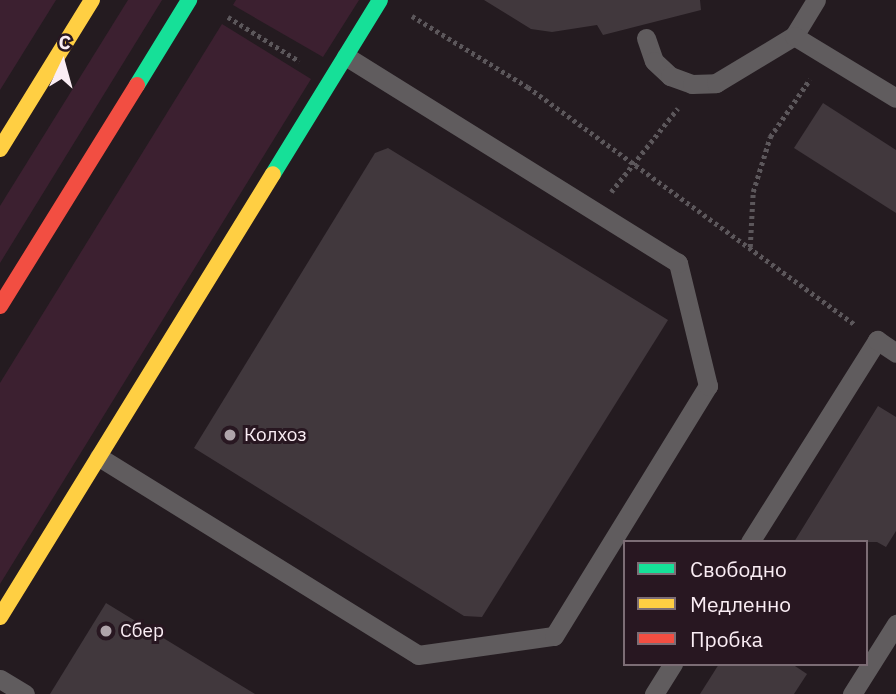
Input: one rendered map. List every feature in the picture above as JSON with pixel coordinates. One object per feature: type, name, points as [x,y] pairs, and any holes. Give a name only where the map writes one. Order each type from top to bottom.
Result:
[{"type":"street","points":[[0,149],[92,0]]},
{"type":"street","points":[[0,306],[189,0]]},
{"type":"street","points":[[0,617],[380,0]]},
{"type":"lane","points":[[646,38],[654,61],[670,76],[692,84],[716,83],[794,36],[816,0]]},
{"type":"lane","points":[[794,36],[896,98]]},
{"type":"lane","points":[[99,457],[418,655],[554,636],[708,386],[678,263],[346,55]]},
{"type":"lane","points":[[751,540],[877,340],[896,353]]},
{"type":"lane","points":[[852,694],[896,624]]},
{"type":"lane","points":[[654,694],[672,666]]},
{"type":"lane","points":[[0,679],[25,694]]},
{"type":"path","points":[[411,16],[528,87],[877,340]]},
{"type":"path","points":[[228,17],[305,65]]},
{"type":"path","points":[[750,247],[753,192],[770,137],[827,55]]},
{"type":"path","points":[[596,211],[677,111],[692,84]]},
{"type":"shaded area","points":[[0,0],[56,0],[0,90]]},
{"type":"shaded area","points":[[128,0],[162,0],[0,263],[0,206]]},
{"type":"shaded area","points":[[236,0],[359,0],[323,57],[233,5]]},
{"type":"shaded area","points":[[222,24],[311,79],[0,584],[0,383]]},
{"type":"building","points":[[484,0],[700,0],[701,10],[603,35],[597,25],[552,32],[531,29]]},
{"type":"building","points":[[823,103],[896,150],[896,213],[794,148]]},
{"type":"building","points":[[388,148],[668,320],[482,617],[464,616],[194,448],[375,153]]},
{"type":"building","points":[[878,406],[896,417],[896,531],[886,547],[868,540],[795,540]]},
{"type":"building","points":[[106,603],[255,694],[50,694]]},
{"type":"building","points":[[718,666],[795,666],[807,674],[794,694],[700,694]]},
{"type":"traffic: fast","points":[[137,85],[189,0]]},
{"type":"traffic: fast","points":[[273,174],[380,0]]},
{"type":"traffic: slow","points":[[0,149],[92,0]]},
{"type":"traffic: slow","points":[[0,617],[273,174]]},
{"type":"traffic: jam","points":[[0,306],[137,85]]},
{"type":"place","name":"Колхоз","points":[[230,435]]},
{"type":"place","name":"Сбер","points":[[106,631]]}]
